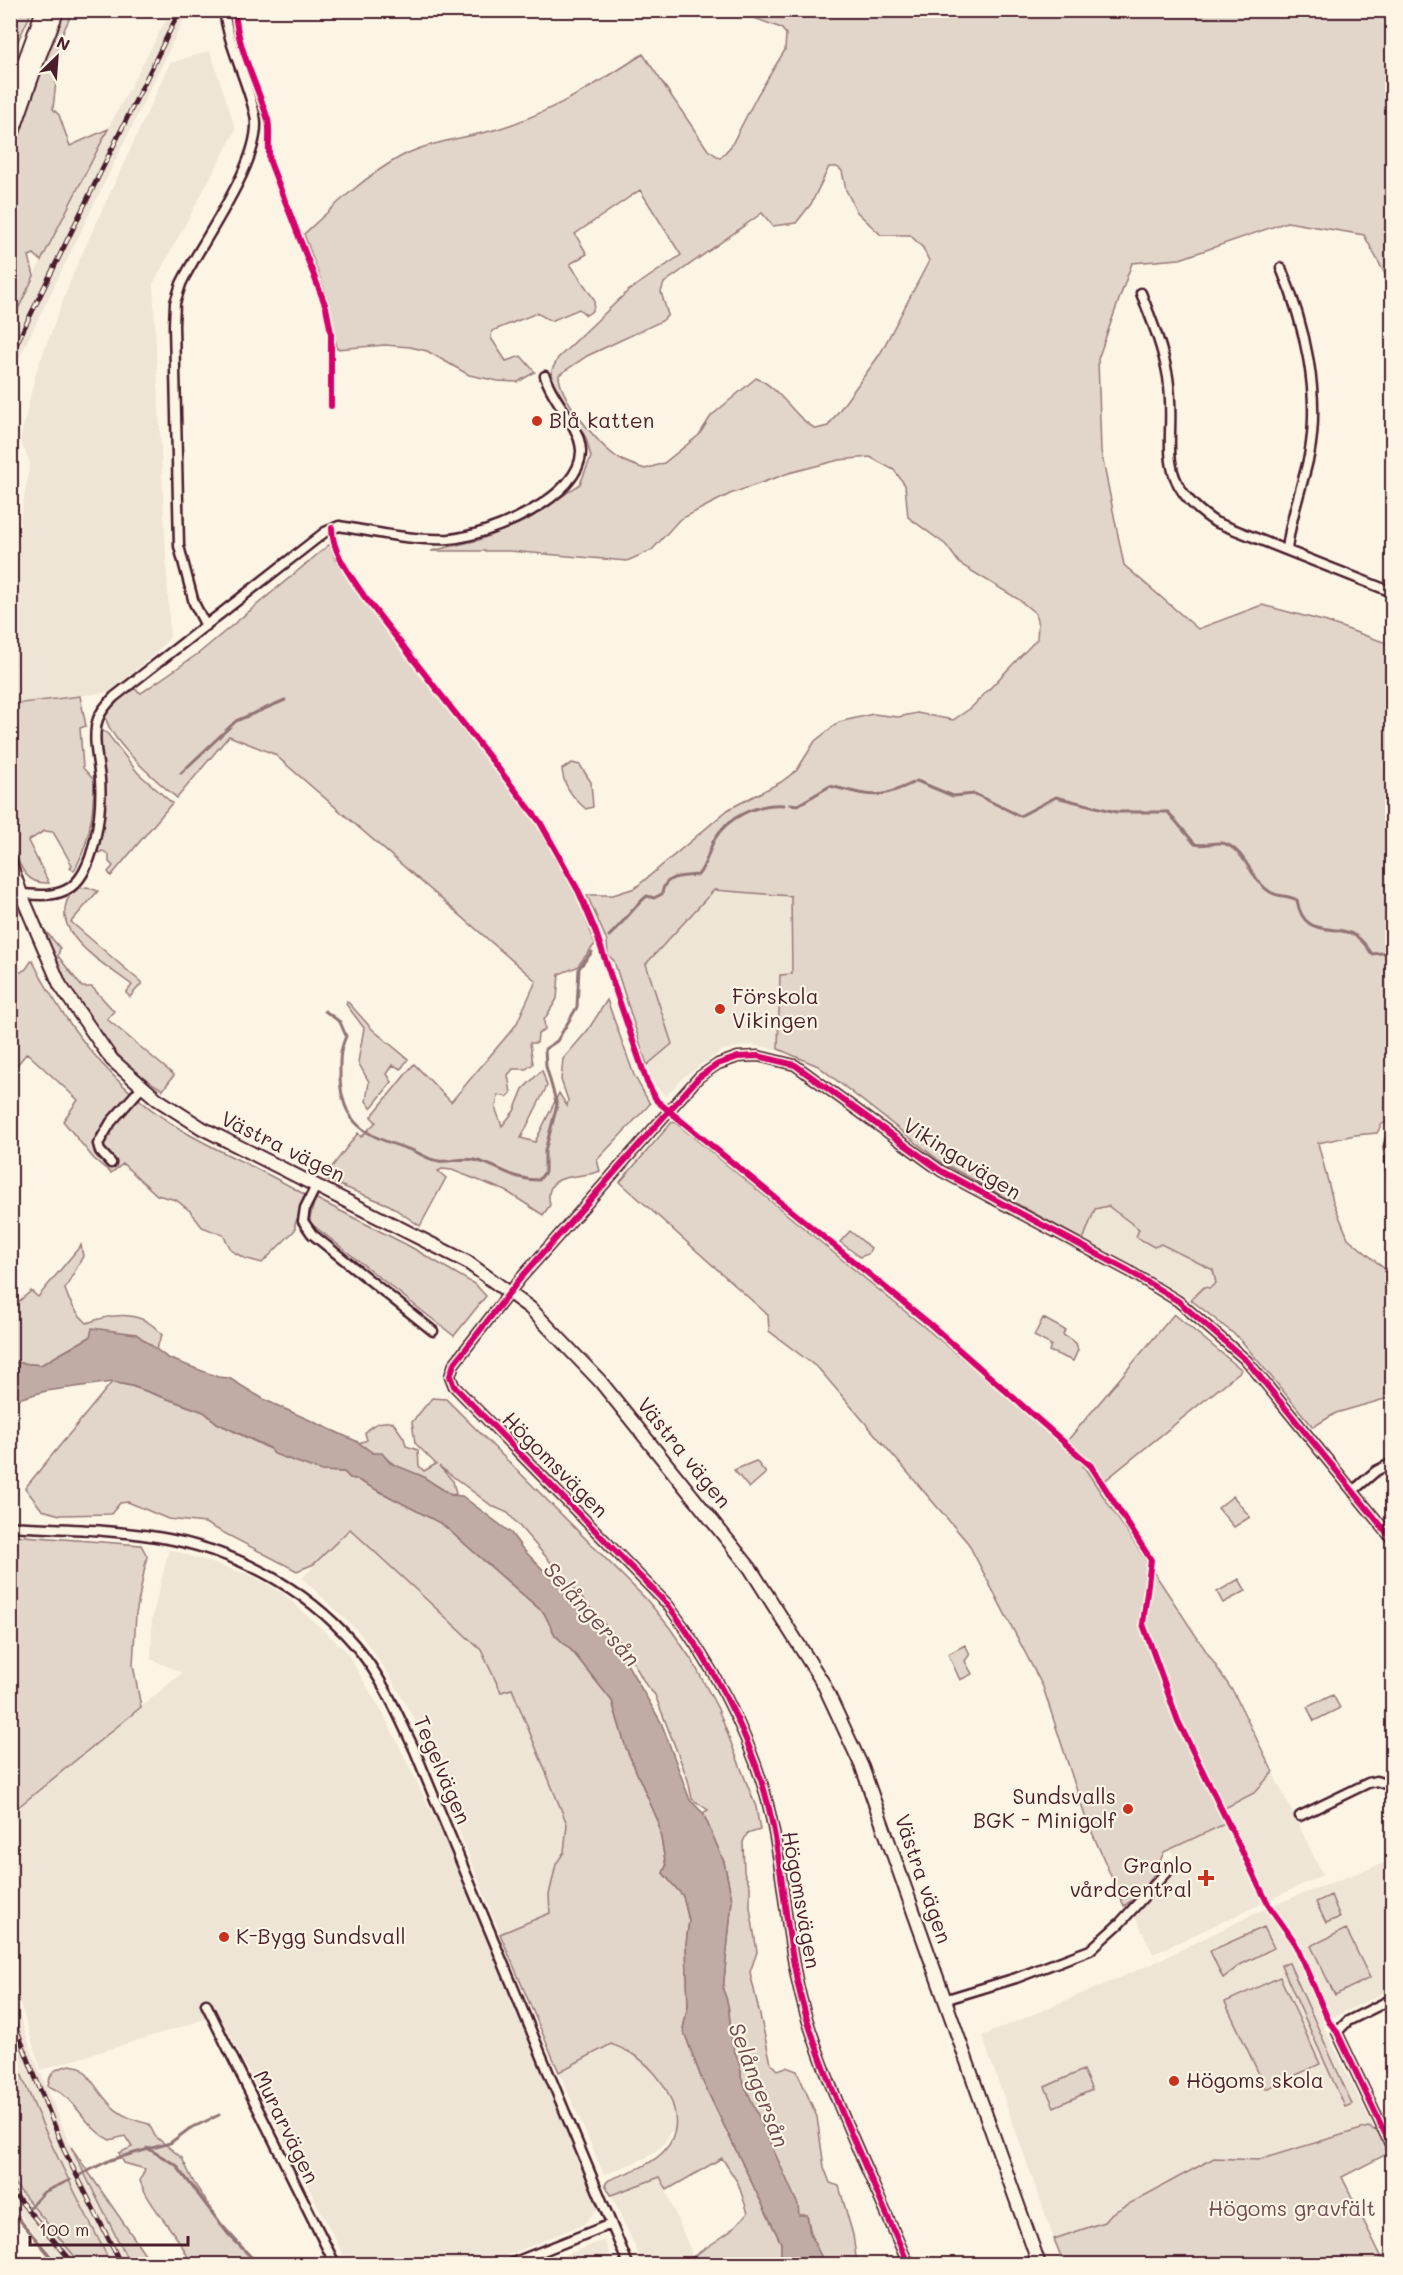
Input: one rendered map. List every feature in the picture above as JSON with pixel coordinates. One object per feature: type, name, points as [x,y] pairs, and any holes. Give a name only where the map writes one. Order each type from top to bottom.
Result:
[{"type":"main road","points":[[10,104],[44,10]]},
{"type":"main road","points":[[10,138],[57,10]]},
{"type":"street","points":[[206,626],[194,603],[179,546],[174,325],[175,303],[181,284],[244,172],[255,143],[256,117],[228,38],[224,10]]},
{"type":"street","points":[[1281,268],[1300,323],[1314,408],[1309,454],[1287,550]]},
{"type":"street","points":[[1141,293],[1159,339],[1168,378],[1168,455],[1178,489],[1196,509],[1215,522],[1392,592]]},
{"type":"street","points":[[21,894],[50,896],[69,889],[88,865],[98,824],[101,791],[96,732],[97,720],[104,708],[114,697],[332,528],[339,526],[428,540],[451,539],[472,535],[509,521],[556,494],[577,470],[581,447],[575,432],[548,388],[545,376]]},
{"type":"street","name":"Västra vägen","points":[[10,863],[60,985],[112,1060],[142,1087],[202,1128],[458,1257],[510,1292],[555,1331],[600,1381],[750,1568],[823,1683],[862,1767],[1039,2265]]},
{"type":"street","name":"Vikingavägen","points":[[510,1292],[699,1077],[718,1064],[738,1057],[758,1056],[782,1060],[812,1076],[941,1171],[1129,1271],[1178,1301],[1248,1361],[1392,1539]]},
{"type":"street","points":[[111,1163],[100,1151],[98,1144],[111,1122],[142,1087]]},
{"type":"street","points":[[1392,1134],[1389,1148],[1392,1178]]},
{"type":"street","points":[[316,1186],[304,1208],[303,1221],[312,1234],[433,1331]]},
{"type":"street","name":"Högomsvägen","points":[[510,1292],[458,1358],[451,1372],[451,1382],[668,1605],[697,1644],[722,1684],[741,1727],[765,1794],[790,1942],[808,2023],[849,2130],[906,2259],[913,2265]]},
{"type":"street","points":[[1354,1490],[1376,1471],[1392,1463]]},
{"type":"street","name":"Tegelvägen","points":[[10,1526],[147,1535],[216,1552],[272,1576],[294,1590],[354,1644],[396,1709],[415,1751],[628,2265]]},
{"type":"street","points":[[1299,1816],[1368,1783],[1376,1781],[1392,1786]]},
{"type":"street","points":[[944,2000],[1016,1978],[1090,1950],[1120,1923],[1169,1869]]},
{"type":"street","points":[[1392,1999],[1348,2021],[1337,2032],[1392,2145]]},
{"type":"street","name":"Murarvägen","points":[[206,2004],[335,2265]]},
{"type":"street","points":[[510,2265],[611,2224]]},
{"type":"shaded area","points":[[171,11],[188,11],[11,375],[10,324],[85,171]]},
{"type":"shaded area","points":[[210,51],[236,130],[153,284],[170,637],[155,654],[110,692],[14,704],[11,611],[21,515],[30,463],[20,440],[36,372],[75,269],[170,63]]},
{"type":"shaded area","name":"Förskola Vikingen","points":[[714,890],[791,896],[792,975],[780,975],[778,1049],[749,1045],[723,1050],[686,1075],[666,1096],[652,1082],[647,1065],[672,1044],[646,965]]},
{"type":"shaded area","points":[[1108,1206],[1140,1229],[1136,1237],[1161,1244],[1213,1271],[1216,1283],[1210,1288],[1204,1287],[1191,1300],[1135,1266],[1083,1240],[1095,1209]]},
{"type":"shaded area","points":[[92,1328],[136,1334],[168,1358],[218,1377],[229,1378],[265,1400],[356,1441],[373,1453],[382,1453],[390,1463],[422,1476],[451,1495],[462,1496],[511,1533],[522,1548],[616,1645],[661,1722],[690,1800],[703,1813],[724,1862],[732,1900],[723,1990],[728,2004],[733,2046],[740,2065],[741,2077],[798,2205],[799,2215],[807,2215],[810,2234],[825,2264],[790,2264],[790,2261],[781,2255],[781,2243],[702,2080],[683,2029],[688,2006],[686,1944],[689,1920],[683,1896],[663,1873],[666,1866],[658,1821],[626,1748],[612,1701],[573,1652],[555,1635],[544,1613],[442,1524],[350,1478],[344,1472],[322,1471],[274,1454],[270,1448],[217,1423],[204,1412],[132,1386],[112,1382],[46,1391],[11,1401],[11,1362],[41,1365],[90,1337]]},
{"type":"shaded area","points":[[350,1529],[481,1650],[501,1692],[512,1689],[567,1824],[564,1850],[556,1864],[550,1895],[550,1914],[500,1934],[416,1723],[388,1673],[358,1631],[302,1578]]},
{"type":"shaded area","points":[[169,1549],[253,1576],[284,1594],[346,1651],[385,1717],[454,1858],[598,2208],[584,2224],[486,2264],[348,2264],[218,2012],[194,2023],[41,2070],[11,1974],[10,1815],[182,1673],[151,1659],[152,1618]]},
{"type":"shaded area","points":[[1272,1771],[1323,1875],[1153,1954],[1134,1915],[1176,1863],[1171,1848],[1227,1822],[1221,1810],[1254,1793]]},
{"type":"shaded area","name":"Högoms skola","points":[[1392,1860],[1392,1989],[1322,2023],[1374,2128],[1368,2127],[1258,2160],[1214,2158],[1113,2213],[1104,2222],[1054,2239],[982,2036],[1152,1964],[1270,1906]]},
{"type":"shaded area","points":[[10,1988],[31,2049],[71,2147],[130,2264],[111,2264],[58,2160],[22,2078],[11,2043]]},
{"type":"shaded area","points":[[611,2044],[634,2054],[648,2067],[658,2078],[677,2113],[675,2133],[670,2132],[664,2144],[648,2157],[604,2175],[559,2072]]},
{"type":"shaded area","points":[[660,2177],[694,2264],[643,2264],[611,2195]]},
{"type":"shaded area","points":[[10,2180],[81,2264],[59,2264],[11,2204]]},
{"type":"shaded area","points":[[604,2240],[614,2264],[542,2264]]},
{"type":"green space","points":[[10,11],[32,11],[11,56]]},
{"type":"green space","points":[[63,11],[73,11],[57,45],[59,56],[53,109],[59,115],[70,146],[108,129],[41,261],[34,254],[29,256],[34,276],[11,324],[11,156],[23,113]]},
{"type":"green space","points":[[736,11],[1392,11],[1392,287],[1364,235],[1287,222],[1180,259],[1132,263],[1098,359],[1101,451],[1124,565],[1198,629],[1262,605],[1327,622],[1392,645],[1392,1096],[1390,1121],[1382,1124],[1377,1133],[1318,1143],[1333,1201],[1348,1238],[1392,1275],[1392,1397],[1336,1413],[1313,1427],[1239,1338],[1191,1300],[1204,1287],[1210,1288],[1216,1283],[1213,1270],[1161,1244],[1154,1247],[1136,1237],[1139,1229],[1108,1206],[1095,1209],[1083,1240],[941,1162],[818,1066],[778,1049],[780,975],[792,974],[791,896],[714,890],[646,964],[672,1044],[647,1065],[614,961],[608,955],[607,941],[587,895],[613,895],[635,888],[729,809],[781,782],[797,770],[815,741],[839,722],[873,714],[898,717],[917,713],[953,720],[971,708],[1037,639],[1038,625],[1035,613],[1018,599],[960,564],[946,545],[908,517],[905,485],[894,470],[870,457],[839,460],[789,473],[730,494],[679,520],[652,550],[627,561],[509,551],[431,551],[479,540],[529,519],[580,484],[591,457],[586,438],[553,382],[552,370],[558,358],[628,291],[681,255],[640,190],[575,234],[587,254],[570,264],[594,299],[591,312],[586,315],[579,309],[551,321],[537,313],[492,331],[491,338],[506,361],[521,356],[535,372],[518,382],[498,381],[469,375],[427,351],[410,347],[385,345],[337,349],[329,303],[304,234],[362,183],[400,157],[426,146],[510,125],[545,111],[611,75],[643,54],[708,150],[720,158],[731,146],[758,94],[785,50],[786,34],[781,28]],"holes":[[[829,167],[837,167],[842,171],[846,190],[857,212],[881,235],[910,235],[923,248],[929,261],[880,354],[828,426],[816,429],[800,417],[773,388],[756,378],[711,416],[699,435],[664,463],[645,469],[628,463],[610,452],[573,408],[561,385],[559,375],[587,356],[662,321],[668,315],[661,292],[664,283],[762,213],[773,226],[796,223],[811,204]]]},
{"type":"green space","points":[[330,544],[335,559],[350,582],[536,822],[580,903],[595,944],[577,967],[559,974],[557,999],[544,1020],[545,1030],[538,1034],[537,1043],[530,1043],[533,1064],[526,1069],[513,1069],[508,1075],[511,1093],[507,1097],[498,1095],[496,1110],[502,1126],[514,1111],[523,1089],[542,1070],[547,1086],[521,1138],[535,1142],[559,1093],[567,1106],[568,1100],[561,1080],[563,1059],[588,1030],[607,1000],[634,1075],[650,1104],[597,1160],[600,1171],[565,1178],[552,1186],[549,1194],[550,1205],[543,1215],[506,1191],[452,1170],[442,1169],[438,1171],[446,1178],[420,1226],[389,1205],[327,1180],[331,1168],[358,1133],[361,1137],[376,1122],[371,1117],[414,1064],[451,1102],[516,1025],[536,981],[274,754],[229,736],[177,798],[122,746],[107,722],[105,712],[133,688],[141,693],[199,653]]},
{"type":"green space","points":[[11,611],[14,704],[80,696],[86,726],[80,728],[83,768],[94,780],[90,827],[84,849],[74,871],[70,868],[72,865],[53,832],[44,831],[28,841],[49,883],[40,883],[27,876],[19,864],[11,841]]},
{"type":"green space","points":[[100,730],[107,733],[138,773],[172,803],[111,876],[108,872],[113,866],[109,862],[109,855],[103,851],[98,853],[96,848],[103,775]]},
{"type":"green space","points":[[572,763],[580,765],[591,782],[593,807],[586,809],[567,786],[562,769]]},
{"type":"green space","points":[[87,887],[98,891],[71,922],[142,983],[130,997],[126,993],[132,985],[93,956],[70,932],[65,918],[66,904],[74,889]]},
{"type":"green space","points":[[42,927],[60,948],[58,956],[82,987],[92,987],[114,1011],[107,1019],[174,1075],[163,1090],[122,1059],[89,1020],[62,976]]},
{"type":"green space","points":[[10,952],[19,968],[16,975],[26,969],[32,960],[46,986],[78,1034],[96,1057],[137,1098],[185,1132],[307,1196],[295,1224],[295,1230],[262,1263],[244,1258],[232,1251],[223,1235],[202,1227],[190,1211],[176,1200],[157,1195],[123,1164],[111,1173],[94,1159],[63,1121],[78,1100],[27,1053],[11,1072]]},
{"type":"green space","points":[[347,1001],[373,1030],[408,1059],[401,1069],[393,1065],[387,1074],[392,1082],[371,1108],[366,1101],[369,1082],[358,1062],[364,1028],[346,1004]]},
{"type":"green space","points":[[672,1122],[1002,1391],[1082,1464],[1234,1693],[1273,1772],[1254,1793],[1221,1810],[1227,1823],[1164,1852],[1148,1883],[1124,1906],[1085,1816],[1043,1687],[968,1543],[819,1369],[769,1331],[768,1315],[620,1182]]},
{"type":"green space","points":[[315,1198],[409,1246],[476,1285],[486,1296],[454,1336],[309,1222]]},
{"type":"green space","points":[[850,1231],[871,1248],[868,1254],[860,1257],[840,1242]]},
{"type":"green space","points":[[81,1245],[83,1256],[65,1289],[76,1312],[87,1323],[117,1316],[146,1321],[162,1335],[156,1349],[136,1334],[90,1337],[41,1365],[11,1362],[11,1304],[17,1303],[31,1291],[38,1297]]},
{"type":"green space","points":[[1174,1314],[1242,1370],[1103,1482],[1091,1461],[1068,1440]]},
{"type":"green space","points":[[1043,1318],[1065,1330],[1063,1335],[1076,1343],[1078,1350],[1073,1361],[1049,1351],[1051,1345],[1034,1336]]},
{"type":"green space","points":[[112,1382],[131,1386],[204,1412],[217,1423],[270,1449],[275,1454],[322,1471],[344,1472],[350,1478],[442,1524],[544,1613],[555,1635],[573,1652],[612,1701],[626,1748],[658,1821],[666,1866],[663,1873],[683,1896],[689,1921],[686,1944],[688,2006],[683,2029],[702,2080],[781,2243],[781,2255],[790,2261],[790,2264],[694,2264],[691,2258],[728,2233],[748,2213],[738,2183],[722,2158],[667,2190],[660,2177],[611,2195],[605,2184],[609,2180],[646,2164],[665,2150],[673,2138],[674,2111],[670,2097],[654,2072],[632,2054],[611,2044],[559,2072],[500,1934],[550,1913],[549,1895],[556,1864],[564,1852],[567,1824],[512,1689],[501,1692],[481,1650],[350,1529],[314,1564],[297,1571],[205,1523],[168,1519],[128,1502],[120,1503],[111,1514],[60,1515],[42,1510],[25,1488]]},
{"type":"green space","points":[[432,1398],[446,1399],[646,1599],[670,1628],[693,1662],[718,1709],[756,1807],[760,1830],[747,1834],[743,1842],[744,1872],[750,1886],[750,1907],[757,1952],[750,1972],[771,2063],[778,2070],[786,2067],[797,2071],[817,2117],[824,2167],[830,2183],[839,2186],[853,2235],[857,2264],[825,2264],[821,2258],[813,2241],[807,2215],[799,2216],[741,2077],[732,2039],[728,2004],[723,1990],[732,1900],[724,1862],[703,1813],[708,1810],[692,1799],[688,1780],[655,1695],[646,1685],[625,1648],[508,1513],[492,1506],[439,1466],[453,1481],[456,1494],[451,1495],[397,1466],[382,1454],[373,1453],[359,1443],[367,1440],[365,1433],[374,1425],[381,1422],[393,1422],[404,1438],[406,1446],[418,1450],[419,1466],[424,1471],[436,1464],[415,1443],[412,1422]]},
{"type":"green space","points":[[756,1461],[766,1473],[749,1488],[734,1470]]},
{"type":"green space","points":[[1233,1496],[1250,1517],[1234,1527],[1218,1508]]},
{"type":"green space","points":[[11,1535],[141,1545],[147,1556],[136,1614],[133,1665],[141,1707],[11,1813]]},
{"type":"green space","points":[[1239,1579],[1246,1591],[1223,1603],[1217,1592]]},
{"type":"green space","points":[[965,1645],[970,1654],[965,1661],[972,1674],[960,1680],[948,1654]]},
{"type":"green space","points":[[1333,1695],[1340,1708],[1314,1721],[1307,1707]]},
{"type":"green space","points":[[1331,1895],[1340,1917],[1326,1923],[1316,1902]]},
{"type":"green space","points":[[1264,1927],[1274,1948],[1240,1965],[1223,1978],[1210,1951]]},
{"type":"green space","points":[[1346,1929],[1370,1978],[1335,1995],[1311,1946]]},
{"type":"green space","points":[[1289,1963],[1352,2104],[1345,2107],[1281,1965]]},
{"type":"green space","points":[[1280,1977],[1320,2064],[1266,2089],[1225,2002]]},
{"type":"green space","points":[[10,2043],[44,2128],[111,2264],[81,2264],[11,2180]]},
{"type":"green space","points":[[70,2065],[80,2067],[85,2072],[111,2106],[126,2116],[149,2124],[155,2136],[182,2158],[194,2183],[221,2223],[258,2264],[191,2264],[180,2242],[145,2192],[140,2181],[145,2169],[124,2163],[119,2153],[132,2147],[125,2136],[110,2140],[101,2135],[66,2097],[48,2086],[54,2071]]},
{"type":"green space","points":[[1083,2070],[1092,2090],[1054,2107],[1045,2087]]},
{"type":"green space","name":"Högoms gravfält","points":[[1368,2127],[1378,2131],[1389,2153],[1342,2177],[1385,2264],[1064,2264],[1054,2239],[1104,2222],[1112,2213],[1214,2158],[1258,2160]]},
{"type":"green space","points":[[71,2147],[152,2264],[130,2264]]},
{"type":"waterway","points":[[181,773],[236,721],[285,700]]},
{"type":"waterway","points":[[790,804],[798,805],[830,786],[874,795],[892,792],[917,781],[953,796],[975,794],[1020,816],[1056,797],[1116,812],[1168,812],[1195,844],[1223,843],[1233,848],[1258,881],[1270,892],[1297,900],[1301,913],[1313,926],[1348,932],[1363,942],[1372,954],[1392,952]]},
{"type":"waterway","points":[[609,936],[647,896],[654,898],[662,894],[663,888],[670,880],[698,875],[714,840],[735,818],[764,806],[784,805]]},
{"type":"waterway","points":[[325,1011],[340,1022],[346,1036],[340,1056],[342,1093],[345,1106],[359,1126],[380,1139],[434,1160],[474,1160],[520,1178],[539,1180],[545,1172],[545,1151],[557,1105],[546,1066],[545,1049],[557,1041],[577,1007],[579,968],[592,952]]},
{"type":"waterway","points":[[80,2175],[110,2160],[170,2143],[189,2129],[219,2115]]},
{"type":"waterway","points":[[147,2148],[176,2165],[229,2235],[258,2264]]},
{"type":"waterway","points":[[30,2207],[44,2192],[70,2180]]},
{"type":"waterway","points":[[18,2216],[57,2264]]},
{"type":"railway","points":[[10,357],[180,10]]},
{"type":"railway","points":[[10,2013],[64,2150],[121,2264]]},
{"type":"railway","points":[[10,2189],[74,2264]]},
{"type":"cycle path","points":[[235,10],[243,52],[268,120],[270,162],[326,307],[331,333],[331,406]]},
{"type":"cycle path","points":[[332,528],[339,555],[364,596],[540,822],[579,892],[595,930],[647,1082],[657,1101],[930,1324],[1091,1466],[1151,1560],[1143,1624],[1178,1721],[1269,1906],[1294,1941],[1329,2022],[1337,2032],[1392,2148]]},
{"type":"cycle path","points":[[913,2264],[906,2259],[855,2143],[830,2084],[809,2025],[795,1968],[772,1821],[757,1767],[737,1718],[698,1649],[668,1605],[454,1386],[450,1376],[454,1364],[520,1279],[699,1077],[718,1064],[738,1057],[758,1056],[795,1065],[941,1171],[1129,1271],[1178,1301],[1247,1361],[1392,1539]]},
{"type":"place","name":"Blå katten","points":[[537,421]]},
{"type":"place","name":"Förskola Vikingen","points":[[720,1009]]},
{"type":"place","name":"Sundsvalls BGK - Minigolf","points":[[1128,1809]]},
{"type":"place","name":"Granlo vårdcentral","points":[[1206,1878]]},
{"type":"place","name":"K-Bygg Sundsvall","points":[[224,1937]]},
{"type":"place","name":"Högoms skola","points":[[1174,2081]]},
{"type":"water label","name":"Selångersån","points":[[592,1614]]},
{"type":"water label","name":"Selångersån","points":[[759,2085]]}]
